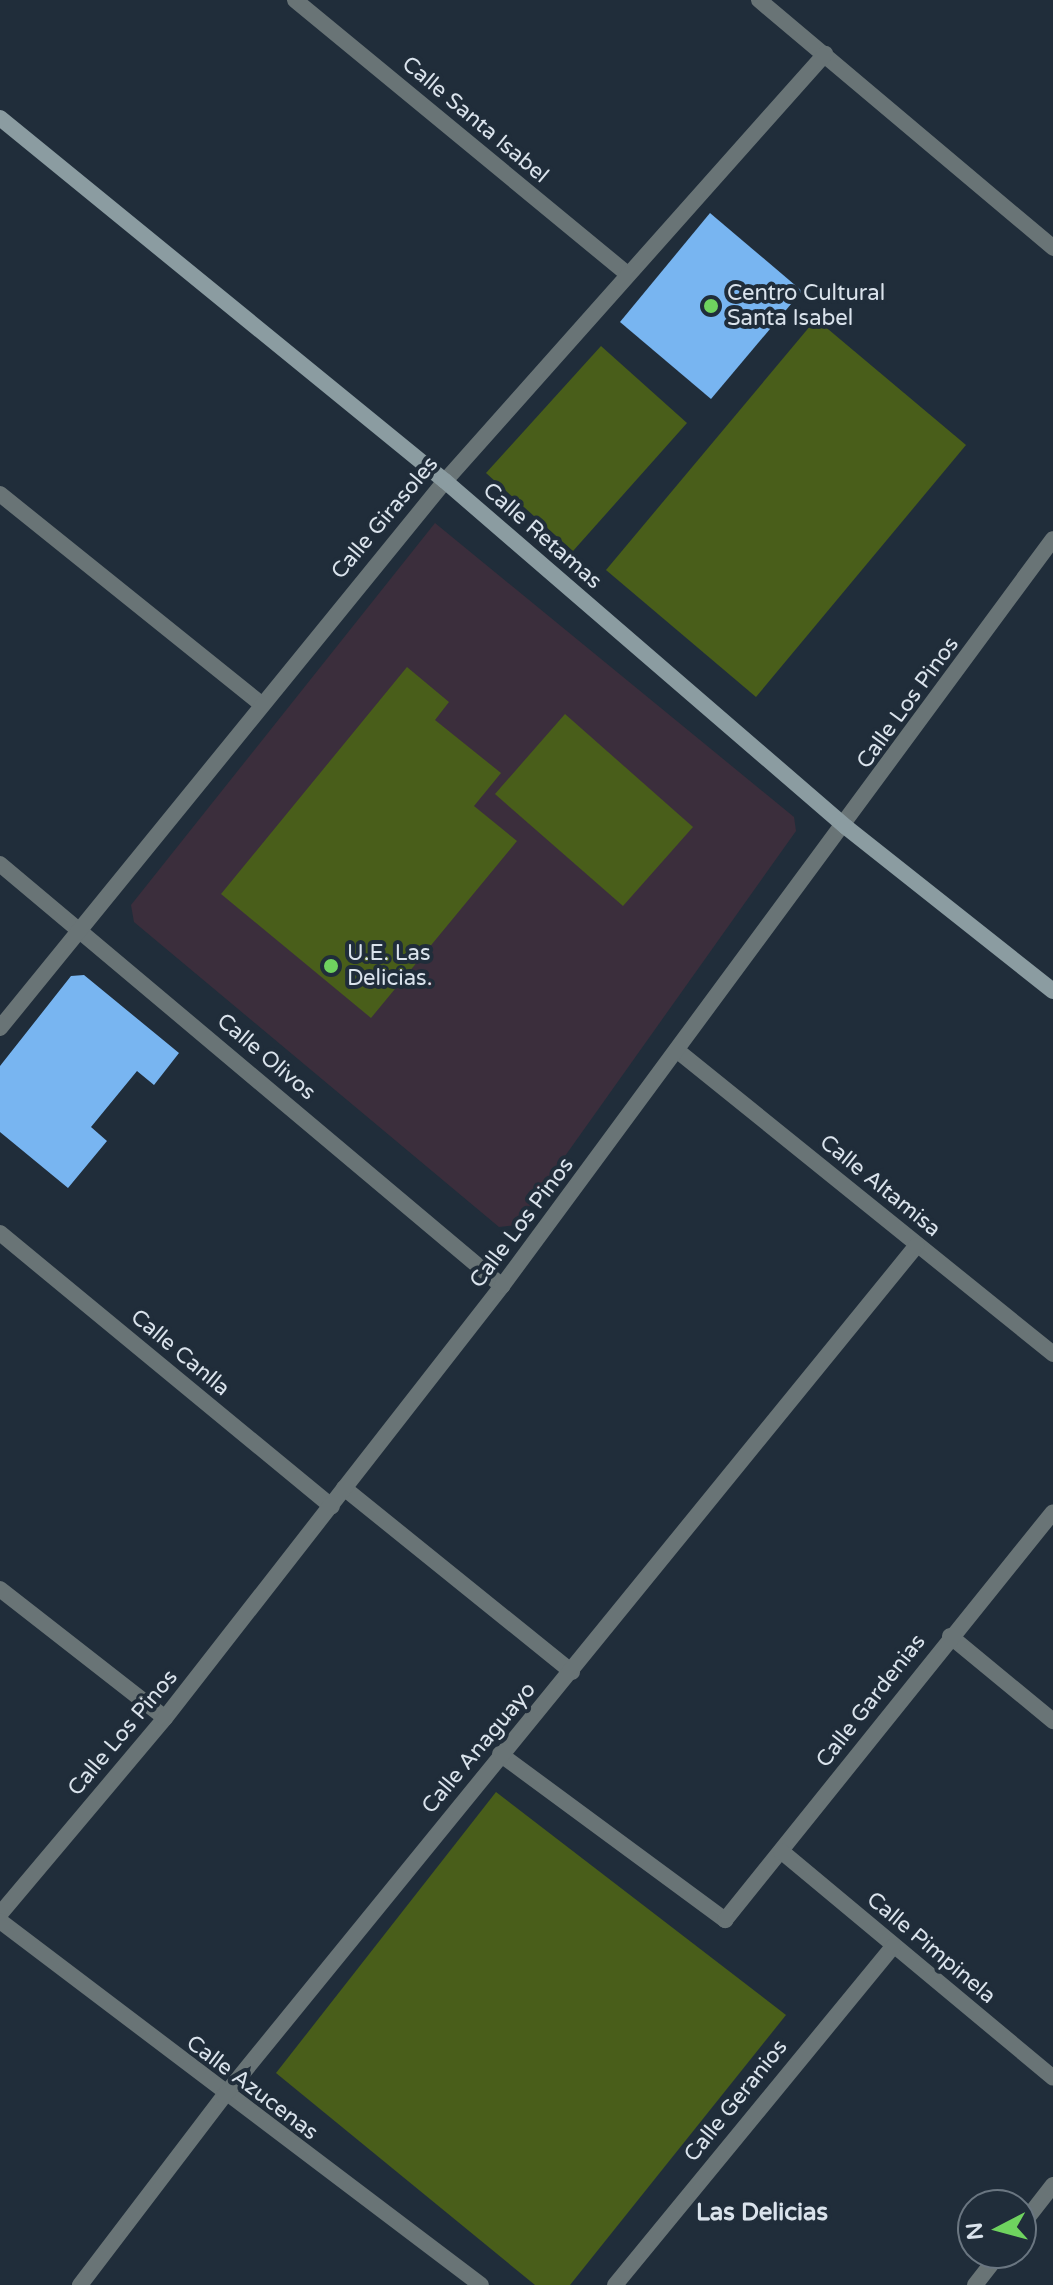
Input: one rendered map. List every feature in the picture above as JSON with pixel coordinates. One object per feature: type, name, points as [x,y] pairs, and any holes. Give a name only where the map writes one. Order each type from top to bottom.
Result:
[{"type":"street","name":"Calle Santa Isabel","points":[[295,0],[626,273]]},
{"type":"street","points":[[759,0],[1053,248]]},
{"type":"street","name":"Calle Girasoles","points":[[0,1028],[260,703],[445,481],[626,273],[825,54]]},
{"type":"street","name":"Calle Retamas","points":[[0,118],[445,481],[846,827],[1053,991]]},
{"type":"street","points":[[0,494],[260,703]]},
{"type":"street","name":"Calle Los Pinos","points":[[0,1914],[165,1718],[502,1286],[846,827],[1053,539]]},
{"type":"street","name":"Calle Olivos","points":[[0,864],[502,1286]]},
{"type":"street","name":"Calle Altamisa","points":[[679,1052],[1053,1354]]},
{"type":"street","name":"Calle Canlla","points":[[0,1233],[332,1507]]},
{"type":"street","name":"Calle Anaguayo","points":[[80,2285],[224,2096],[917,1245]]},
{"type":"street","points":[[344,1488],[572,1672]]},
{"type":"street","name":"Calle Gardenias","points":[[500,1754],[725,1920],[950,1636],[1053,1512]]},
{"type":"street","points":[[0,1589],[165,1718]]},
{"type":"street","points":[[950,1636],[1053,1721]]},
{"type":"street","name":"Calle Pimpinela","points":[[781,1851],[1053,2078]]},
{"type":"street","name":"Calle Azucenas","points":[[0,1921],[224,2096],[481,2285]]},
{"type":"street","name":"Calle Geranios","points":[[615,2285],[893,1946]]},
{"type":"street","points":[[1037,2206],[1053,2185]]},
{"type":"street","points":[[975,2285],[988,2269]]},
{"type":"shaded area","points":[[435,523],[794,817],[796,831],[516,1225],[499,1227],[134,922],[131,905]]},
{"type":"green space","points":[[816,319],[966,445],[756,697],[606,570]]},
{"type":"green space","points":[[601,346],[687,423],[573,551],[486,473]]},
{"type":"green space","points":[[407,667],[449,702],[435,720],[501,773],[474,806],[517,841],[371,1018],[221,894]]},
{"type":"green space","points":[[565,714],[693,827],[623,906],[495,794]]},
{"type":"green space","points":[[496,1792],[786,2015],[570,2285],[535,2285],[276,2073]]},
{"type":"building","name":"Centro Cultural Santa Isabel","points":[[710,213],[802,291],[711,399],[620,322]]},
{"type":"building","points":[[84,975],[179,1053],[154,1085],[137,1071],[91,1127],[107,1141],[68,1188],[0,1132],[0,1066],[71,976]]},
{"type":"place","name":"Centro Cultural Santa Isabel","points":[[711,306]]},
{"type":"place","name":"U.E. Las Delicias.","points":[[331,966]]},
{"type":"district","name":"Las Delicias","points":[[762,2213]]}]
